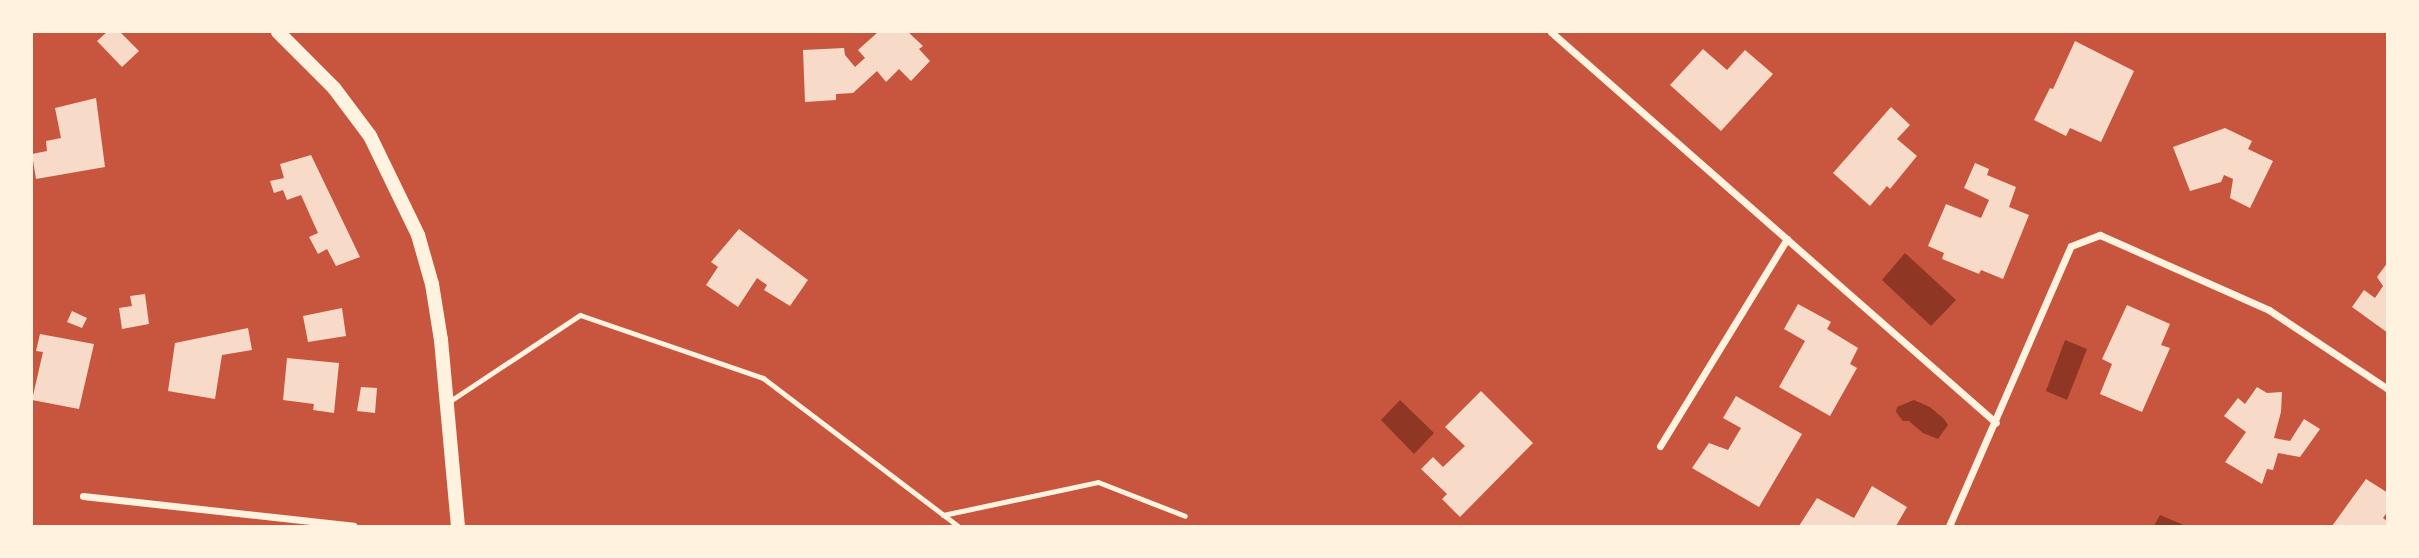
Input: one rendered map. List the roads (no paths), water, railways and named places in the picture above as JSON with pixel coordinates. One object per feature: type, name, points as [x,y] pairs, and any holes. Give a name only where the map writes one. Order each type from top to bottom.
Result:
[{"type":"main road","points":[[278,32],[334,88],[370,136],[418,236],[432,284],[447,403],[458,527]]},
{"type":"street","points":[[1551,32],[1996,423]]},
{"type":"street","points":[[1949,527],[2071,246],[2100,235],[2269,310],[2388,389]]},
{"type":"street","points":[[1660,446],[1787,239]]},
{"type":"street","points":[[83,496],[353,527]]},
{"type":"lane","points":[[447,403],[580,314],[763,378],[958,527]]},
{"type":"lane","points":[[943,515],[1098,482],[1185,516]]}]
